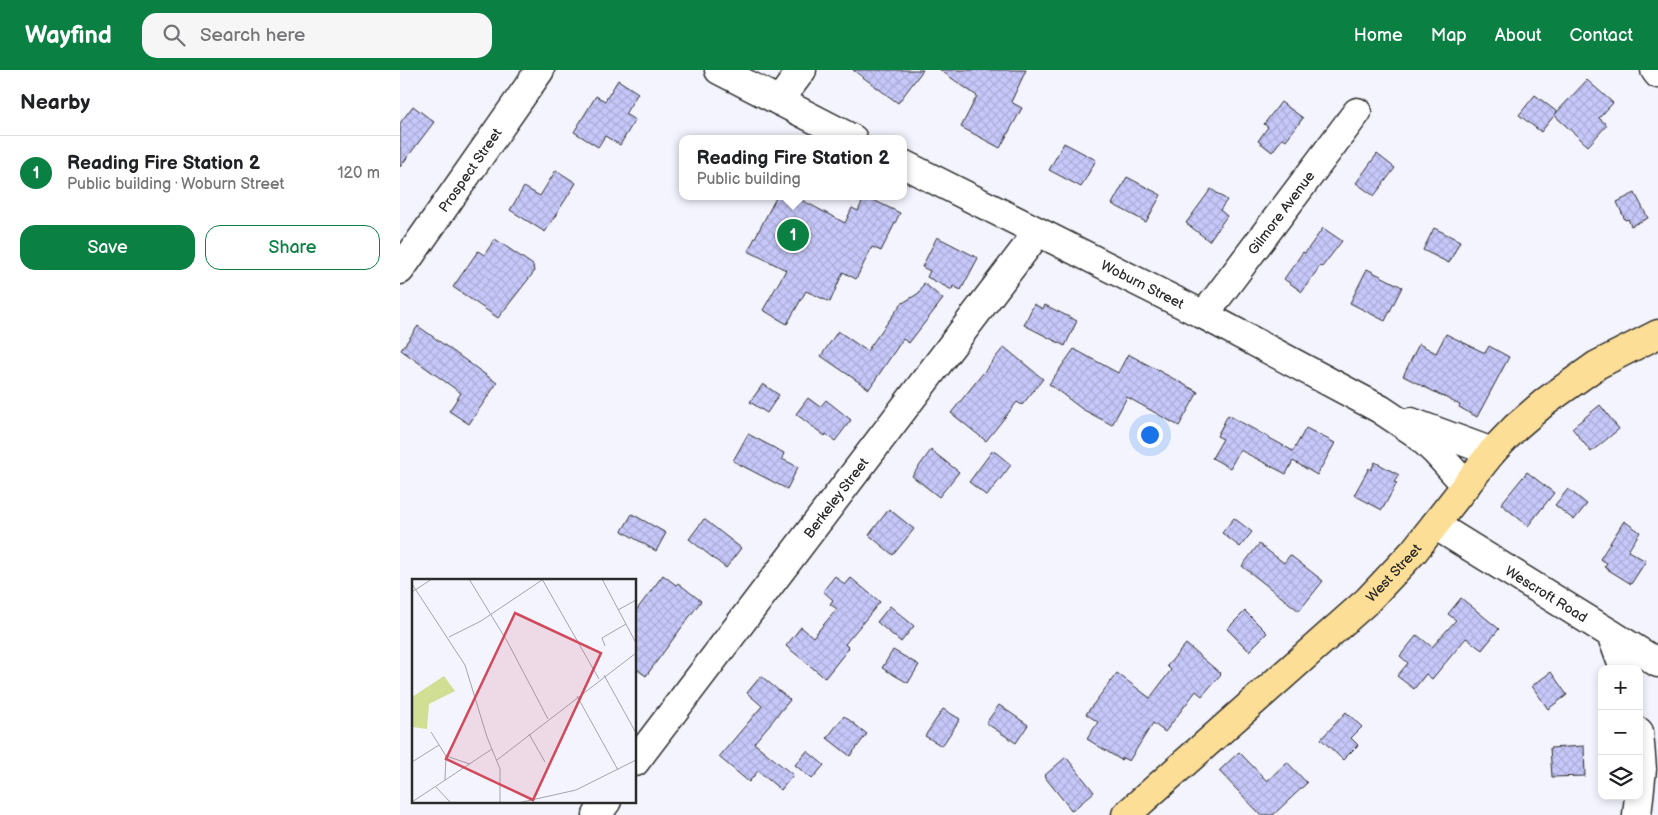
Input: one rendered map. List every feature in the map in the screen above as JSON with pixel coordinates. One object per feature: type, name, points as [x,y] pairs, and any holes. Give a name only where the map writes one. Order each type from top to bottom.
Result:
[{"type":"main road","name":"West Street","points":[[1126,815],[1368,601],[1409,557],[1492,452],[1529,415],[1582,375],[1618,353],[1658,334]]},
{"type":"street","name":"Prospect Street","points":[[400,270],[540,70]]},
{"type":"street","points":[[719,70],[845,135]]},
{"type":"street","points":[[779,101],[802,70]]},
{"type":"street","points":[[1655,70],[1658,74]]},
{"type":"street","name":"Gilmore Avenue","points":[[1204,315],[1357,112]]},
{"type":"street","name":"Woburn Street","points":[[907,166],[1204,315],[1380,409],[1416,434],[1436,452],[1466,485]]},
{"type":"street","name":"Berkeley Street","points":[[636,761],[1038,232]]},
{"type":"street","name":"Woburn Street","points":[[1380,409],[1492,452]]},
{"type":"street","name":"Wescroft Road","points":[[1435,525],[1658,663]]},
{"type":"street","points":[[1612,634],[1623,665]]},
{"type":"street","points":[[1637,815],[1642,769],[1641,755]]},
{"type":"street","points":[[598,815],[606,802]]},
{"type":"street","points":[[1652,815],[1658,811]]},
{"type":"building","points":[[853,70],[923,70],[898,103]]},
{"type":"building","points":[[940,70],[1026,70],[1011,102],[1022,108],[1000,148],[961,127],[977,96]]},
{"type":"building","points":[[618,80],[638,93],[625,114],[635,120],[620,145],[605,136],[598,147],[574,132],[596,96],[605,101]]},
{"type":"building","points":[[1587,80],[1613,103],[1599,118],[1607,125],[1588,146],[1554,115]]},
{"type":"building","points":[[1535,95],[1557,112],[1541,132],[1519,115]]},
{"type":"building","points":[[1281,102],[1303,118],[1286,140],[1283,138],[1272,152],[1258,141],[1268,127],[1264,124]]},
{"type":"building","points":[[413,106],[434,122],[400,167],[400,123]]},
{"type":"building","points":[[1064,143],[1096,160],[1081,187],[1049,170]]},
{"type":"building","points":[[1377,154],[1395,168],[1374,196],[1356,183]]},
{"type":"building","points":[[556,170],[576,183],[545,232],[510,210],[524,187],[540,196]]},
{"type":"building","points":[[1127,177],[1161,195],[1146,222],[1112,204]]},
{"type":"building","points":[[1211,189],[1227,200],[1220,210],[1227,216],[1209,241],[1186,223]]},
{"type":"building","points":[[1635,193],[1648,218],[1631,226],[1628,219],[1625,220],[1617,202]]},
{"type":"building","points":[[775,200],[802,200],[845,223],[852,208],[858,211],[863,200],[873,200],[900,213],[881,251],[872,247],[856,279],[843,272],[830,302],[806,291],[787,324],[763,310],[786,270],[748,251]]},
{"type":"building","points":[[1323,228],[1342,241],[1322,267],[1320,266],[1302,292],[1284,279]]},
{"type":"building","points":[[1434,228],[1460,241],[1449,263],[1423,250]]},
{"type":"building","points":[[937,237],[978,258],[961,290],[953,286],[952,290],[927,277],[930,271],[922,267]]},
{"type":"building","points":[[495,239],[533,265],[534,272],[498,318],[453,287],[478,251],[484,255]]},
{"type":"building","points":[[1367,269],[1402,287],[1385,321],[1350,303]]},
{"type":"building","points":[[924,283],[943,299],[909,343],[903,339],[869,389],[821,356],[838,331],[867,351],[901,304],[919,293]]},
{"type":"building","points":[[1034,304],[1043,309],[1045,305],[1077,321],[1065,346],[1024,325]]},
{"type":"building","points":[[418,326],[497,383],[469,424],[449,411],[461,393],[401,350]]},
{"type":"building","points":[[1446,334],[1485,353],[1489,346],[1509,357],[1477,417],[1459,407],[1460,405],[1403,376],[1419,344],[1436,353]]},
{"type":"building","points":[[1004,347],[1043,379],[1022,405],[1017,402],[986,441],[951,413]]},
{"type":"building","points":[[1074,349],[1118,373],[1128,354],[1198,392],[1179,426],[1127,397],[1112,425],[1082,409],[1049,384]]},
{"type":"building","points":[[763,384],[779,395],[767,413],[750,402]]},
{"type":"building","points":[[808,398],[820,407],[826,400],[851,420],[835,441],[826,434],[825,436],[796,414]]},
{"type":"building","points":[[1600,405],[1619,429],[1591,452],[1572,428]]},
{"type":"building","points":[[1228,415],[1293,451],[1306,428],[1335,443],[1317,475],[1293,461],[1286,474],[1240,450],[1230,468],[1212,458],[1223,439],[1217,436]]},
{"type":"building","points":[[748,434],[784,453],[782,459],[798,467],[787,489],[733,461]]},
{"type":"building","points":[[931,450],[959,472],[939,497],[912,476]]},
{"type":"building","points":[[993,450],[1011,465],[987,496],[969,482]]},
{"type":"building","points":[[1375,462],[1399,475],[1394,482],[1397,483],[1382,510],[1354,495],[1369,468],[1371,470]]},
{"type":"building","points":[[1527,472],[1554,493],[1528,526],[1501,504]]},
{"type":"building","points":[[1568,489],[1587,504],[1574,520],[1555,505]]},
{"type":"building","points":[[889,509],[914,529],[893,555],[869,535]]},
{"type":"building","points":[[632,514],[666,533],[656,551],[622,531]]},
{"type":"building","points":[[1234,518],[1252,532],[1240,547],[1222,533]]},
{"type":"building","points":[[704,519],[741,548],[726,568],[689,539]]},
{"type":"building","points":[[1624,521],[1640,532],[1628,551],[1646,561],[1631,584],[1604,567],[1607,563],[1600,559]]},
{"type":"building","points":[[1259,544],[1284,563],[1290,555],[1323,581],[1299,611],[1242,566]]},
{"type":"building","points":[[663,575],[676,585],[678,583],[701,601],[646,676],[636,669],[636,611]]},
{"type":"building","points":[[835,576],[845,585],[851,578],[880,602],[845,644],[849,648],[825,678],[786,646],[801,627],[813,637],[837,609],[830,604],[833,600],[823,591]]},
{"type":"building","points":[[1461,598],[1499,629],[1482,650],[1466,638],[1432,679],[1426,674],[1414,689],[1397,676],[1408,663],[1400,656],[1417,635],[1432,647],[1456,620],[1448,614]]},
{"type":"building","points":[[890,606],[914,626],[901,642],[877,622]]},
{"type":"building","points":[[1245,611],[1267,633],[1249,651],[1227,629]]},
{"type":"building","points":[[1186,644],[1221,674],[1202,696],[1196,691],[1165,732],[1153,723],[1129,761],[1123,758],[1121,760],[1087,739],[1098,722],[1086,714],[1117,673],[1150,698],[1171,670],[1167,666]]},
{"type":"building","points":[[893,650],[919,665],[908,683],[882,668]]},
{"type":"building","points":[[1551,672],[1567,695],[1548,709],[1532,686]]},
{"type":"building","points":[[761,676],[790,700],[754,743],[793,775],[781,790],[758,771],[749,782],[719,757],[762,706],[747,693]]},
{"type":"building","points":[[999,705],[1028,725],[1016,743],[986,723]]},
{"type":"building","points":[[943,709],[960,719],[942,746],[925,736]]},
{"type":"building","points":[[1346,712],[1362,727],[1351,738],[1358,745],[1343,760],[1321,739]]},
{"type":"building","points":[[844,716],[867,734],[850,756],[827,738]]},
{"type":"building","points":[[1584,746],[1585,776],[1552,777],[1550,748]]},
{"type":"building","points":[[807,751],[824,765],[812,779],[795,765]]},
{"type":"building","points":[[1239,752],[1267,781],[1287,762],[1307,783],[1273,815],[1261,815],[1219,771]]},
{"type":"building","points":[[1066,757],[1094,792],[1072,811],[1044,776]]},
{"type":"place","name":"Reading Fire Station 2","points":[[793,235]]}]
